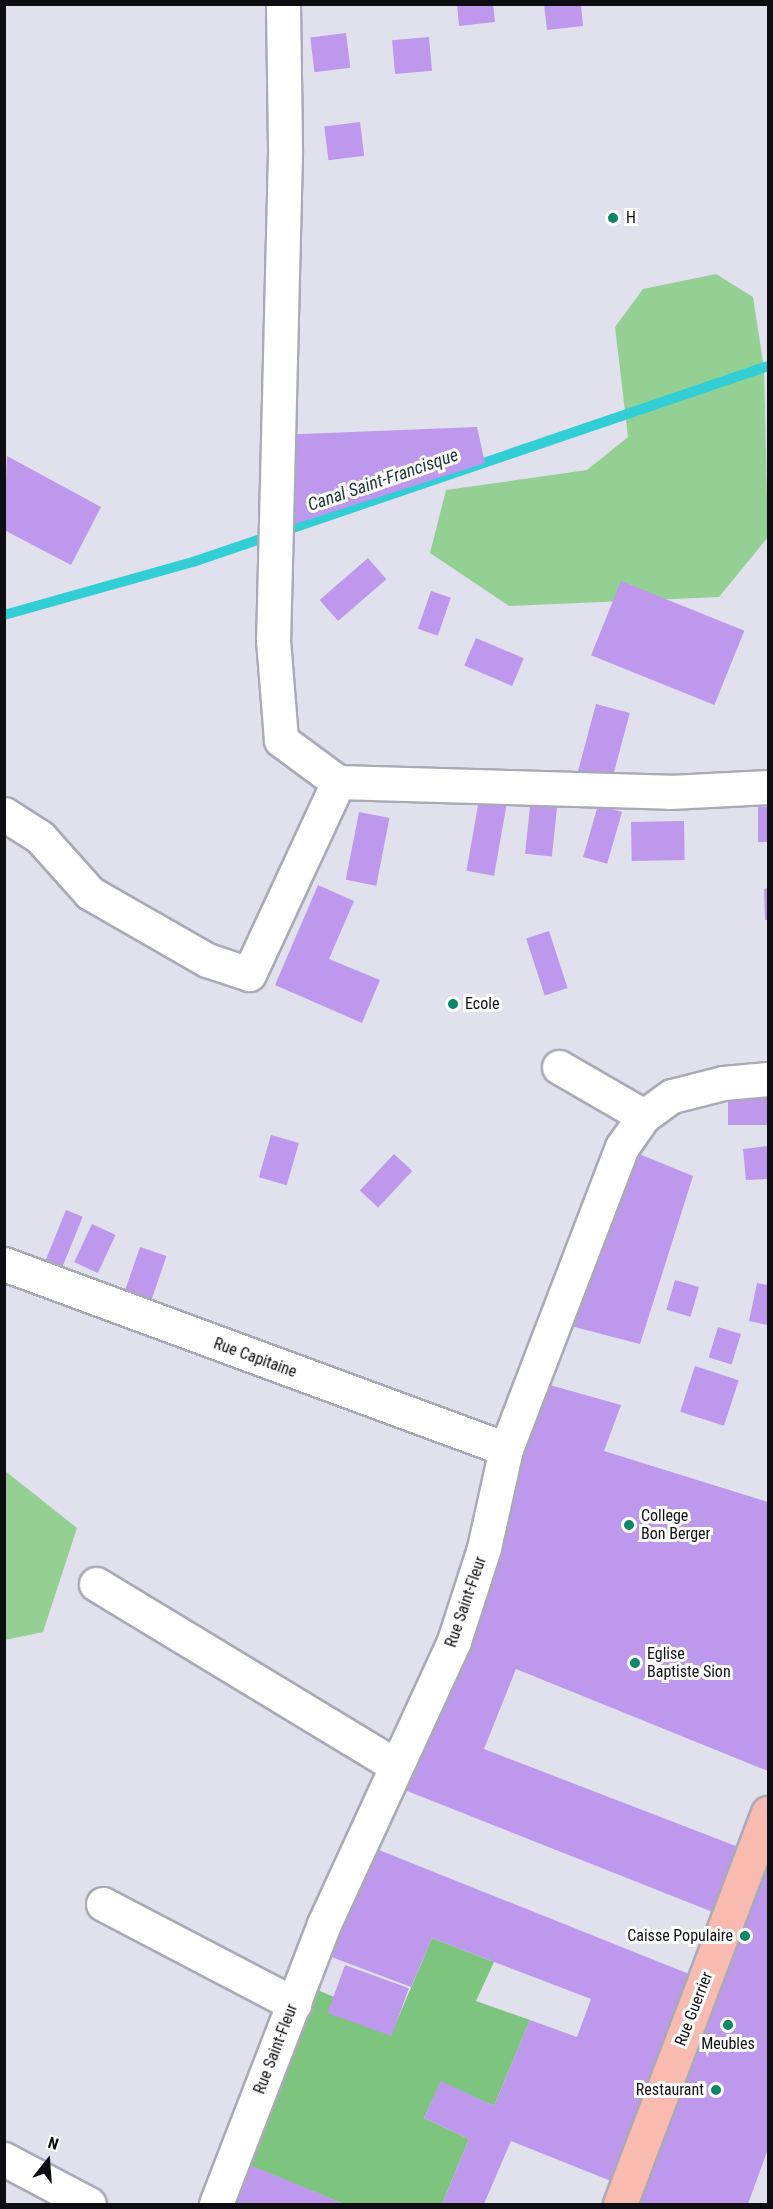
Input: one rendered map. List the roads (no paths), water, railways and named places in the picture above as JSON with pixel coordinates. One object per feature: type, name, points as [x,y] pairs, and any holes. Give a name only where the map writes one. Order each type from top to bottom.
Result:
[{"type":"main road","name":"Rue Guerrier","points":[[620,2205],[768,1815]]},
{"type":"street","points":[[283,4],[285,153],[273,555],[273,640],[281,740],[338,782],[670,792],[768,787]]},
{"type":"street","points":[[4,814],[40,837],[90,893],[207,960],[249,974],[338,782]]},
{"type":"street","points":[[559,1066],[644,1116]]},
{"type":"street","name":"Rue Saint-Fleur","points":[[216,2205],[324,1924],[395,1765],[454,1641],[484,1548],[507,1449],[622,1147],[644,1116],[672,1096],[723,1083],[768,1079]]},
{"type":"street","name":"Rue Capitaine","points":[[4,1263],[507,1449]]},
{"type":"street","points":[[96,1584],[395,1765]]},
{"type":"street","points":[[103,1904],[294,2004]]},
{"type":"street","points":[[4,2159],[89,2205]]},
{"type":"waterway","name":"Canal Saint-Francisque","points":[[4,615],[193,562],[768,366]]},
{"type":"place","name":"H","points":[[613,218]]},
{"type":"place","name":"Ecole","points":[[453,1004]]},
{"type":"place","name":"College Bon Berger","points":[[629,1525]]},
{"type":"place","name":"Eglise Baptiste Sion","points":[[635,1663]]},
{"type":"place","name":"Caisse Populaire","points":[[745,1936]]},
{"type":"place","name":"Meubles","points":[[728,2025]]},
{"type":"place","name":"Restaurant","points":[[716,2090]]}]
